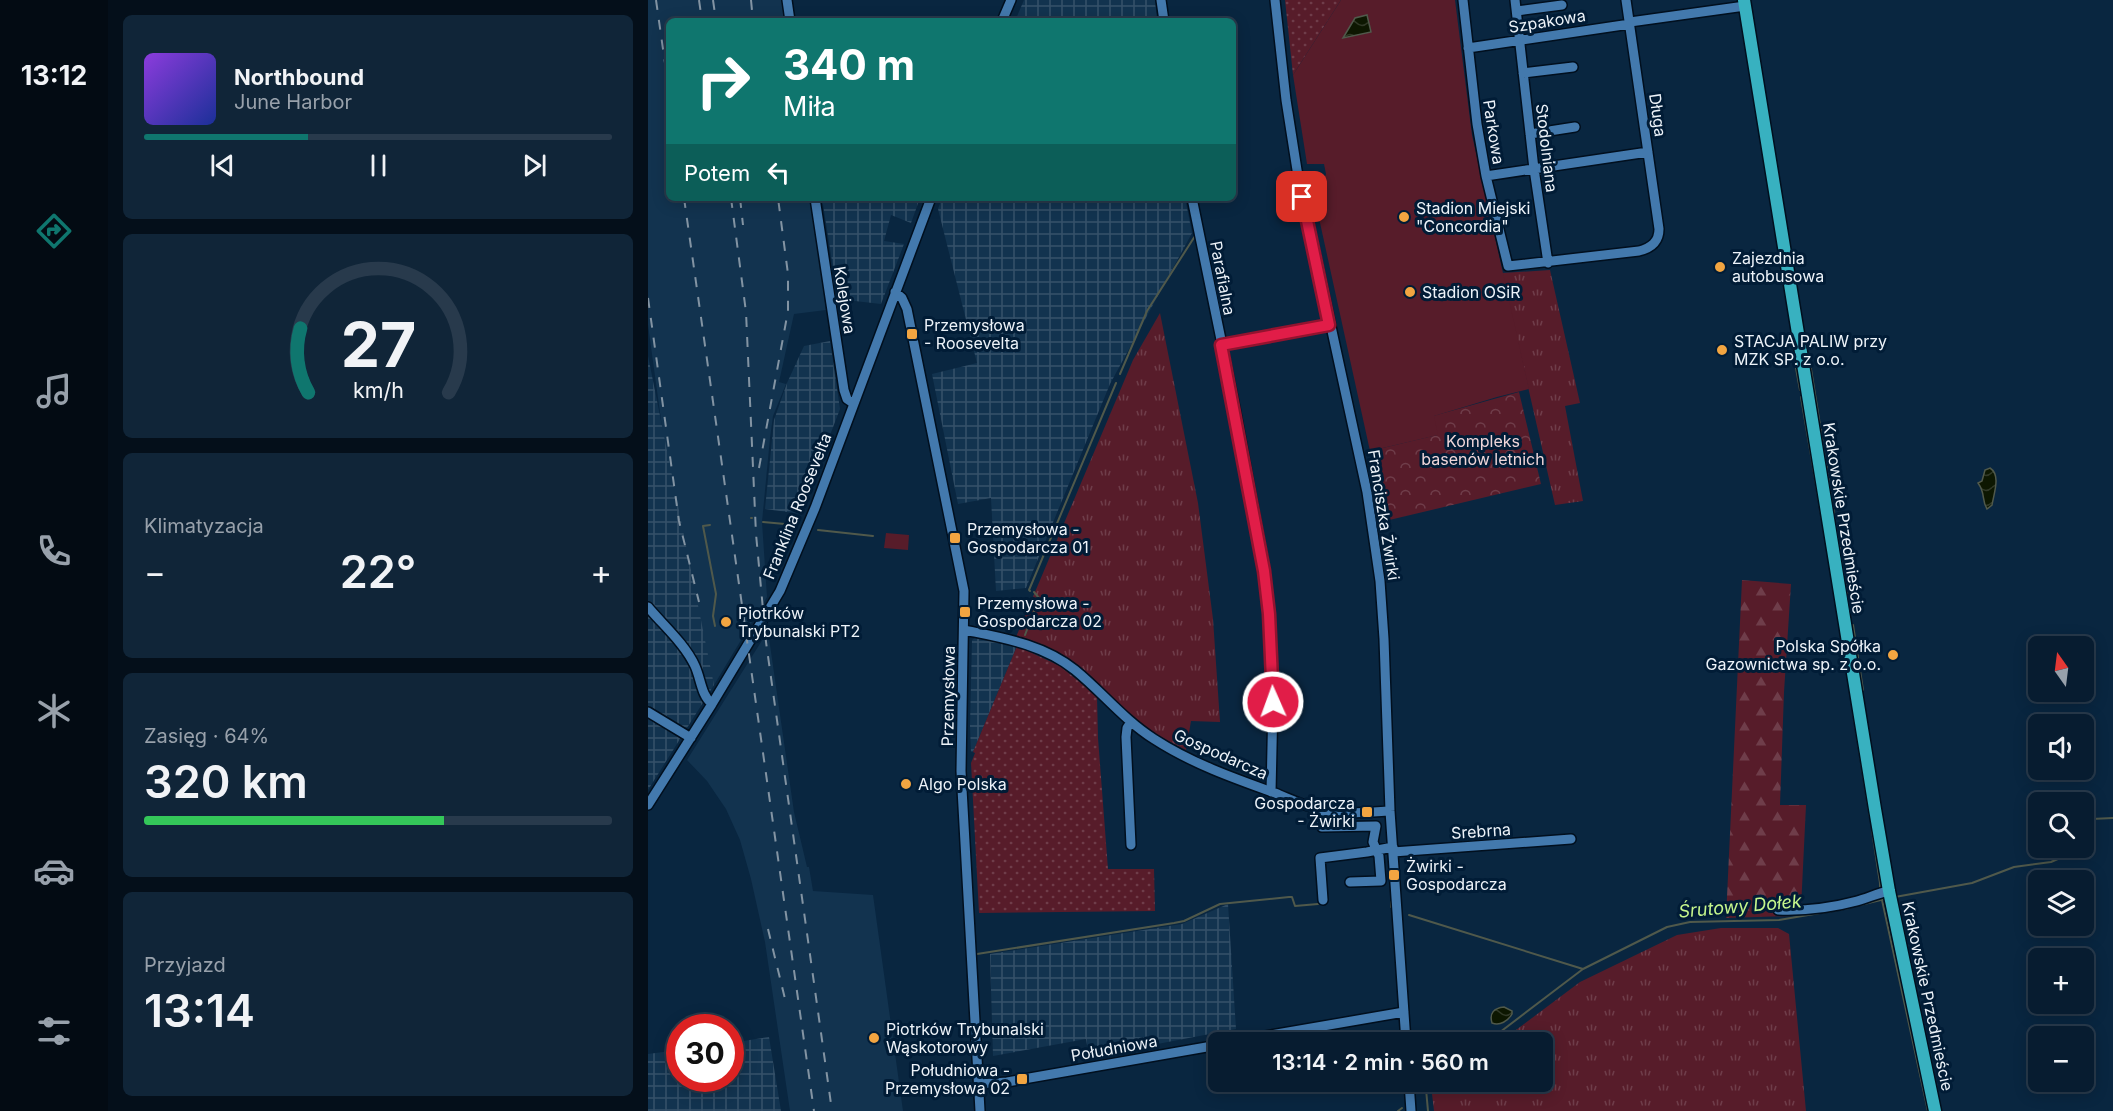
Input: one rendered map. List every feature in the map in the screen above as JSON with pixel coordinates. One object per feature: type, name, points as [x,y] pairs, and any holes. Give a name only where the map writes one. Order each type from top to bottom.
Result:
[{"type":"main road","name":"Krakowskie Przedmieście","points":[[1744,3],[1889,891],[1935,1111]]},
{"type":"street","points":[[787,0],[790,18]]},
{"type":"street","points":[[1003,18],[1011,0]]},
{"type":"street","points":[[1161,0],[1164,18]]},
{"type":"street","name":"Franciszka Żwirki","points":[[1275,0],[1286,100],[1297,170],[1367,492],[1380,581],[1390,811],[1405,1032]]},
{"type":"street","name":"Parkowa","points":[[1462,0],[1476,124],[1508,266],[1548,263]]},
{"type":"street","name":"Stodolniana","points":[[1515,0],[1534,169],[1548,263]]},
{"type":"street","name":"Długa","points":[[1548,263],[1646,249],[1655,243],[1659,234],[1626,0]]},
{"type":"street","name":"Szpakowa","points":[[1468,48],[1744,3]]},
{"type":"street","points":[[1517,11],[1562,5]]},
{"type":"street","points":[[1523,73],[1573,67]]},
{"type":"street","points":[[1530,134],[1575,127]]},
{"type":"street","points":[[1486,176],[1648,152]]},
{"type":"street","name":"Kolejowa","points":[[815,201],[844,390],[847,399],[853,403]]},
{"type":"street","name":"Franklina Roosevelta","points":[[648,805],[780,591],[815,508],[930,201]]},
{"type":"street","name":"Parafialna","points":[[1193,201],[1256,518],[1266,581],[1273,702],[1271,792]]},
{"type":"street","name":"Przemysłowa","points":[[895,292],[902,298],[907,309],[964,591],[961,771],[980,1111]]},
{"type":"street","points":[[1221,345],[1329,325]]},
{"type":"street","points":[[648,607],[689,657],[697,671],[705,697],[712,704]]},
{"type":"street","name":"Gospodarcza","points":[[964,630],[1011,640],[1051,654],[1074,670],[1131,722],[1154,739],[1184,756],[1320,810],[1390,811]]},
{"type":"street","points":[[648,712],[691,738]]},
{"type":"street","points":[[1131,722],[1127,728],[1126,737],[1131,845]]},
{"type":"street","points":[[1320,810],[1322,827],[1375,825],[1377,830],[1373,842],[1379,858],[1381,881],[1350,882]]},
{"type":"street","name":"Srebrna","points":[[1323,900],[1320,858],[1376,850],[1571,839]]},
{"type":"street","points":[[1778,909],[1801,910],[1831,906],[1889,891]]},
{"type":"street","points":[[1288,1032],[1404,1012]]},
{"type":"street","name":"Południowa","points":[[979,1084],[1014,1081],[1208,1047]]},
{"type":"street","points":[[1410,1092],[1411,1111]]},
{"type":"shaded area","points":[[648,0],[783,0],[785,18],[666,18],[666,201],[811,201],[826,310],[794,314],[779,382],[786,384],[773,416],[770,438],[762,522],[767,597],[714,685],[693,612],[675,522],[648,325]]},
{"type":"shaded area","points":[[1024,0],[1155,0],[1157,18],[1016,18]]},
{"type":"shaded area","points":[[822,201],[919,201],[911,223],[891,215],[884,241],[904,244],[881,304],[838,299]]},
{"type":"shaded area","points":[[941,201],[1186,201],[1192,233],[1110,384],[1026,588],[996,591],[991,498],[958,504],[932,374],[977,363],[938,209]]},
{"type":"shaded area","points":[[830,341],[840,409],[820,461],[822,463],[802,514],[765,509],[774,420],[787,383],[804,346]]},
{"type":"shaded area","points":[[648,356],[714,685],[648,790]]},
{"type":"shaded area","points":[[768,631],[794,812],[813,891],[873,895],[903,1111],[790,1111],[765,942],[740,840],[726,809],[707,781],[687,760]]},
{"type":"shaded area","points":[[975,638],[985,640],[987,638],[1017,646],[973,752],[971,752],[972,640]]},
{"type":"shaded area","points":[[1228,904],[1236,1029],[1208,1032],[1208,1034],[1089,1057],[1086,1039],[993,1056],[990,954],[1182,924]]},
{"type":"shaded area","points":[[769,1037],[781,1111],[648,1111],[648,1054],[666,1052],[666,1092],[744,1092],[744,1041]]},
{"type":"green space","points":[[1285,0],[1341,0],[1293,75]]},
{"type":"green space","name":"Stadion Miejski \"Concordia\"","points":[[1341,0],[1455,0],[1472,135],[1529,389],[1434,416],[1438,435],[1370,451],[1315,200],[1326,174],[1324,164],[1307,164],[1293,75]]},
{"type":"green space","points":[[1550,270],[1580,403],[1565,406],[1583,501],[1555,505],[1502,273]]},
{"type":"green space","points":[[1160,313],[1198,503],[1213,619],[1220,722],[1191,721],[1186,750],[1136,720],[1091,676],[1073,662],[1047,647],[1016,637],[1133,360]]},
{"type":"green space","name":"Kompleks basenów letnich","points":[[1519,392],[1541,484],[1385,521],[1370,451],[1437,435],[1433,416]]},
{"type":"green space","points":[[886,533],[909,535],[908,550],[884,548]]},
{"type":"green space","points":[[1742,580],[1791,584],[1780,805],[1806,805],[1801,908],[1792,916],[1726,918]]},
{"type":"green space","points":[[1017,646],[1060,666],[1097,696],[1108,869],[1154,869],[1155,911],[979,913],[971,763],[975,753],[973,752]]},
{"type":"green space","points":[[1721,928],[1778,928],[1789,934],[1806,1111],[1434,1111],[1432,1094],[1435,1092],[1553,1092],[1553,1032],[1513,1032],[1580,982],[1677,935]]},
{"type":"water","points":[[1367,15],[1371,32],[1343,38],[1355,18]]},
{"type":"water","points":[[1990,468],[1995,475],[1996,485],[1992,505],[1987,509],[1978,483],[1982,481],[1985,470]]},
{"type":"water","points":[[1504,1007],[1512,1011],[1510,1017],[1501,1023],[1492,1023],[1493,1012]]},
{"type":"waterway","points":[[1120,374],[1147,311],[1195,236]]},
{"type":"waterway","points":[[1809,357],[1835,518]]},
{"type":"waterway","points":[[1796,368],[1800,390]]},
{"type":"waterway","points":[[1030,591],[1116,383]]},
{"type":"waterway","points":[[1801,397],[1822,519]]},
{"type":"waterway","points":[[763,522],[796,525]]},
{"type":"waterway","points":[[710,525],[703,526],[716,594],[713,616],[715,626]]},
{"type":"waterway","points":[[1837,528],[1849,601]]},
{"type":"waterway","points":[[818,530],[873,536]]},
{"type":"waterway","points":[[1025,635],[1039,598],[1034,592]]},
{"type":"waterway","points":[[1853,625],[1863,690]]},
{"type":"waterway","points":[[1853,711],[1870,817]]},
{"type":"waterway","name":"Śrutowy Dołek","points":[[2094,819],[2113,818]]},
{"type":"waterway","points":[[1872,830],[1880,883],[1877,891]]},
{"type":"waterway","name":"Śrutowy Dołek","points":[[1895,897],[1972,883],[2014,867],[2051,862],[2060,858]]},
{"type":"waterway","points":[[977,954],[1184,921],[1220,904],[1289,897],[1292,897],[1295,906],[1318,904]]},
{"type":"waterway","name":"Śrutowy Dołek","points":[[1860,905],[1885,899]]},
{"type":"waterway","points":[[1882,900],[1928,1111]]},
{"type":"waterway","points":[[1391,902],[1391,907]]},
{"type":"waterway","name":"Śrutowy Dołek","points":[[1500,1032],[1583,969],[1667,927],[1690,922],[1779,920],[1849,908]]},
{"type":"waterway","points":[[1409,915],[1583,969]]},
{"type":"waterway","points":[[1426,1092],[1428,1111]]},
{"type":"waterway","name":"Śrutowy Dołek","points":[[1398,1111],[1402,1108]]},
{"type":"railway","points":[[656,0],[666,70]]},
{"type":"railway","points":[[699,0],[702,18]]},
{"type":"railway","points":[[713,0],[716,18]]},
{"type":"railway","points":[[751,0],[753,18]]},
{"type":"railway","points":[[684,201],[814,1111]]},
{"type":"railway","points":[[731,201],[746,312],[756,534],[766,642],[832,1111]]},
{"type":"railway","points":[[740,201],[743,225]]},
{"type":"railway","points":[[759,468],[788,311],[788,274],[778,201]]},
{"type":"railway","points":[[648,298],[679,521],[699,602]]},
{"type":"railway","points":[[768,929],[786,1003]]},
{"type":"place","name":"Stadion Miejski \"Concordia\"","points":[[1404,217]]},
{"type":"place","name":"Zajezdnia autobusowa","points":[[1720,267]]},
{"type":"place","name":"Stadion OSiR","points":[[1410,292]]},
{"type":"place","name":"Przemysłowa - Roosevelta","points":[[912,334]]},
{"type":"place","name":"STACJA PALIW przy MZK SP. z o.o.","points":[[1722,350]]},
{"type":"place","name":"Przemysłowa - Gospodarcza 01","points":[[955,538]]},
{"type":"place","name":"Przemysłowa - Gospodarcza 02","points":[[965,612]]},
{"type":"place","name":"Piotrków Trybunalski PT2","points":[[726,622]]},
{"type":"place","name":"Polska Spółka Gazownictwa sp. z o.o.","points":[[1893,655]]},
{"type":"place","name":"Algo Polska","points":[[906,784]]},
{"type":"place","name":"Gospodarcza - Żwirki","points":[[1367,812]]},
{"type":"place","name":"Żwirki - Gospodarcza","points":[[1394,875]]},
{"type":"place","name":"Piotrków Trybunalski Wąskotorowy","points":[[874,1038]]},
{"type":"place","name":"Południowa - Przemysłowa 02","points":[[1022,1079]]},
{"type":"route","points":[[1273,702],[1269,614],[1264,571],[1235,408],[1221,345],[1329,325],[1302,197]]}]
